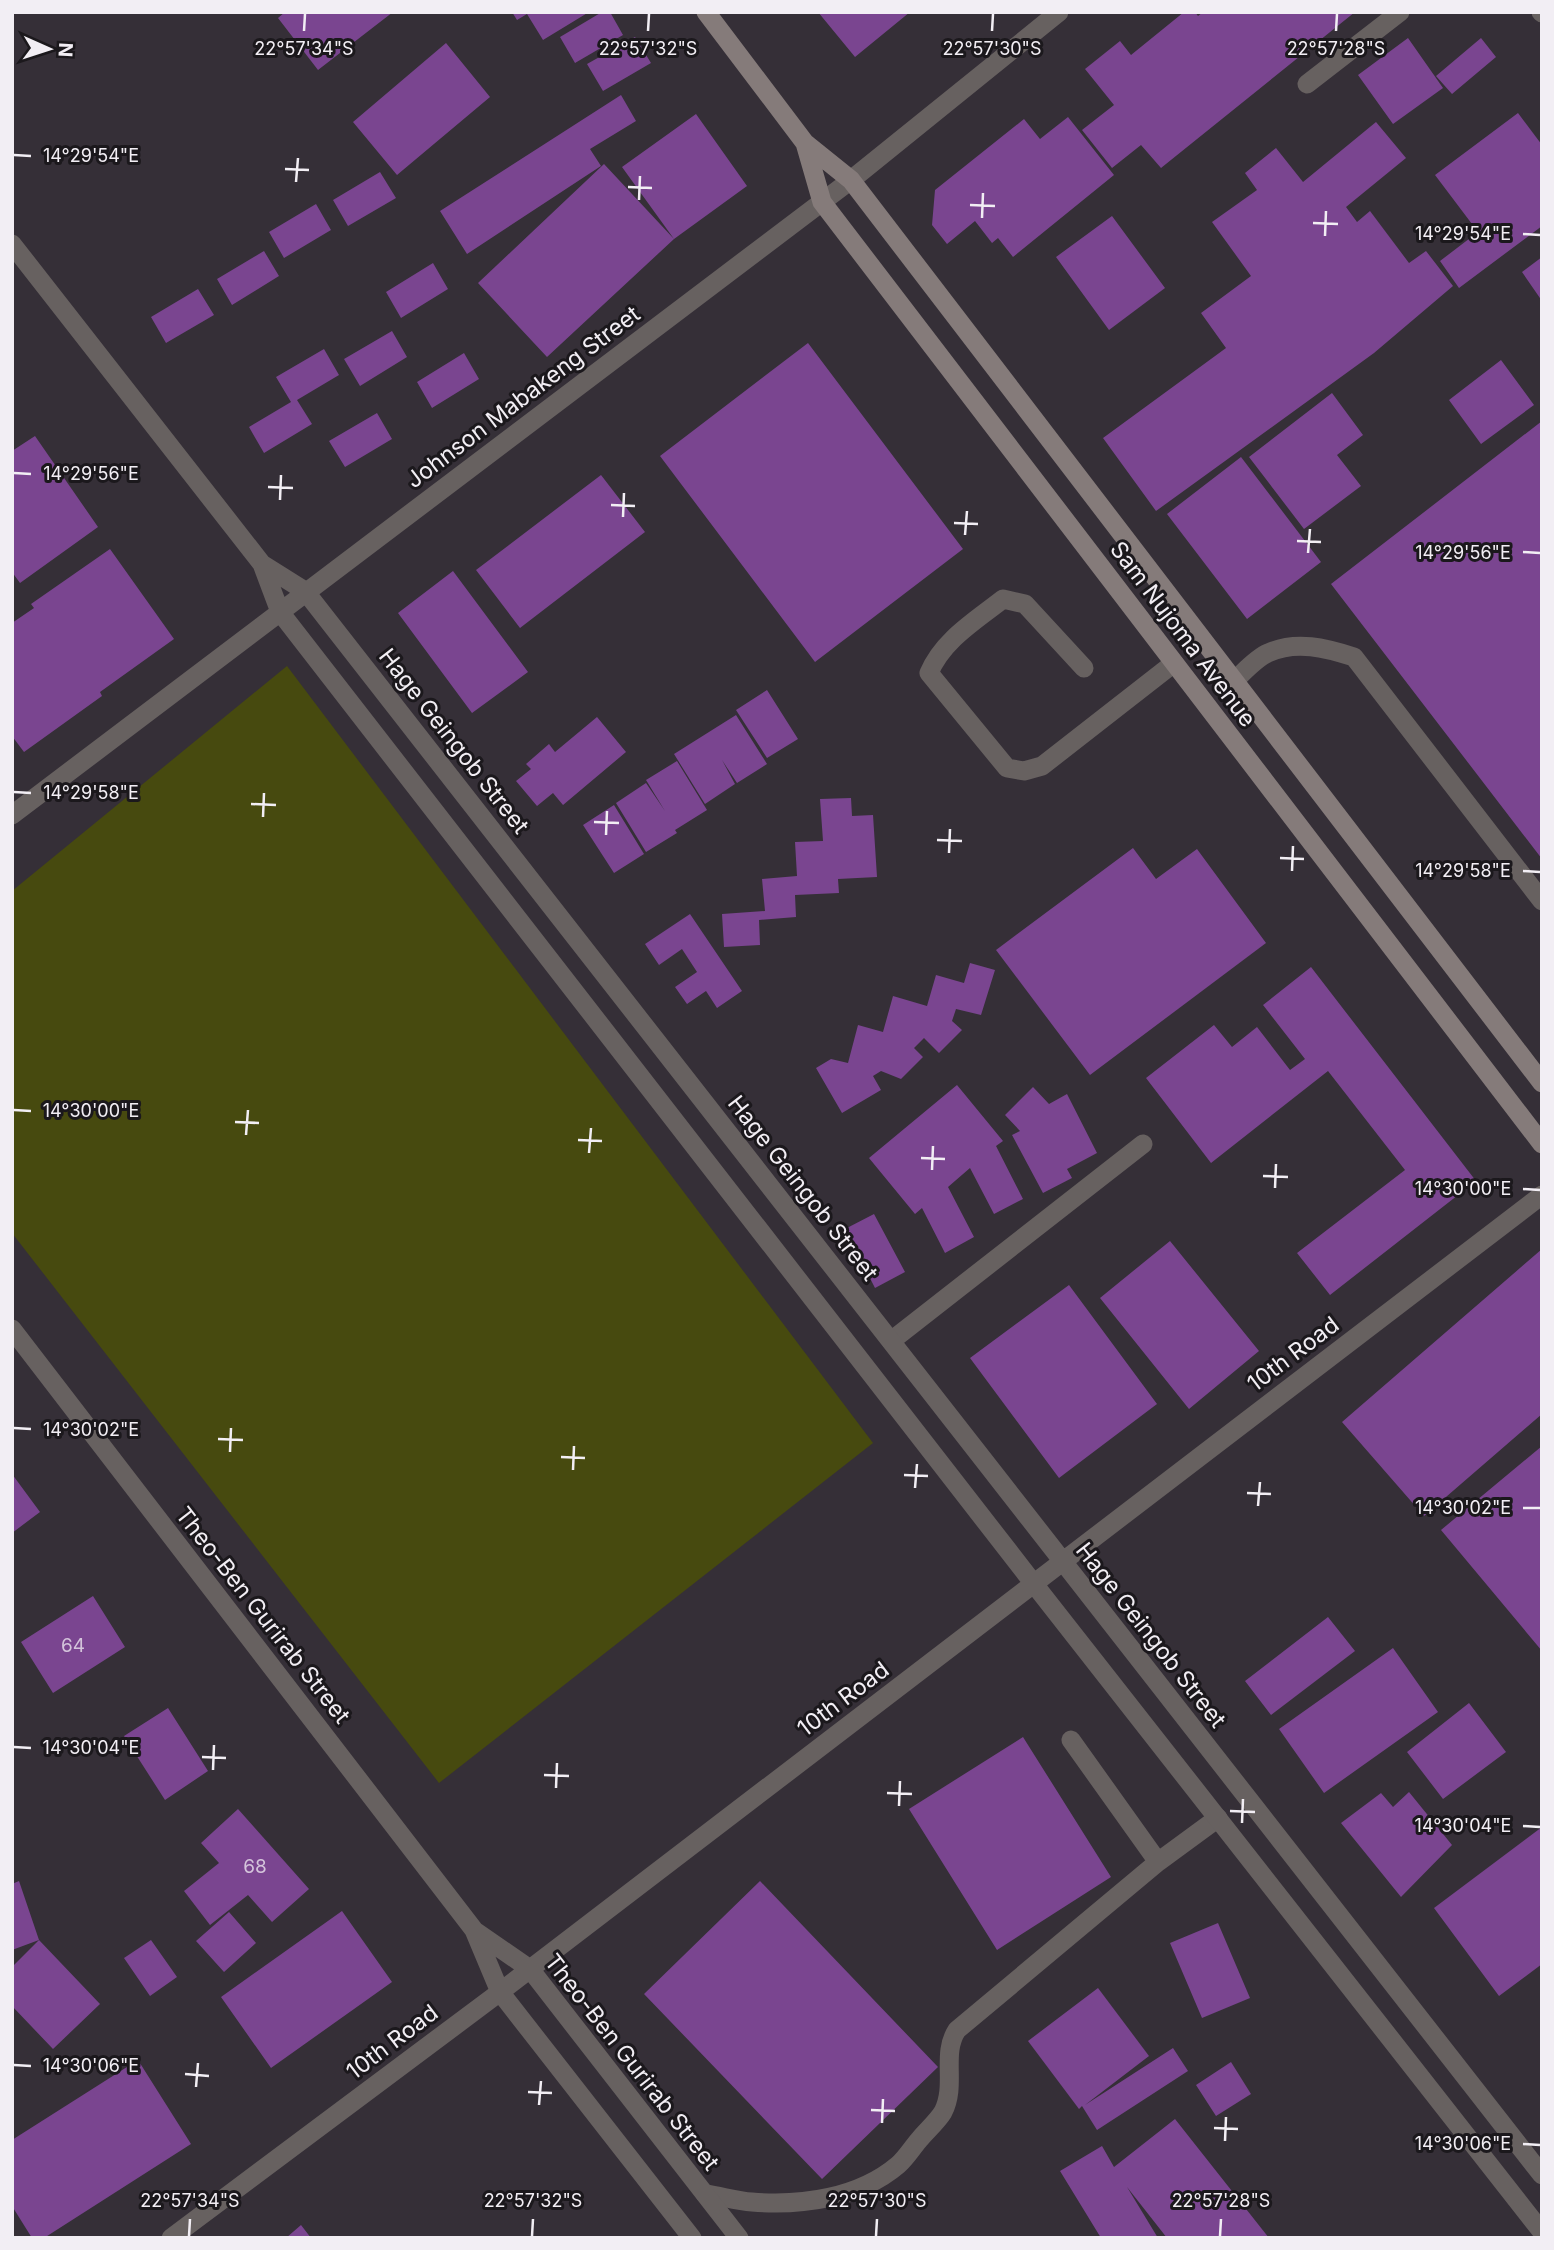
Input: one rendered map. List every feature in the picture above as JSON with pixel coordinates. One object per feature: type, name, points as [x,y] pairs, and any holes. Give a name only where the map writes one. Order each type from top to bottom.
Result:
[{"type":"main road","name":"Sam Nujoma Avenue","points":[[706,12],[805,143],[851,180],[1542,1083]]},
{"type":"main road","name":"Sam Nujoma Avenue","points":[[805,143],[822,202],[1542,1144]]},
{"type":"street","name":"Johnson Mabakeng Street","points":[[12,815],[851,180],[1059,12]]},
{"type":"street","points":[[1307,84],[1400,12]]},
{"type":"street","name":"Hage Geingob Street","points":[[12,244],[262,564],[305,591],[1542,2175]]},
{"type":"street","points":[[262,564],[280,612],[1034,1584],[1542,2232]]},
{"type":"street","points":[[1084,668],[1025,604],[1003,599],[952,639],[936,657],[929,673],[1007,768],[1024,771],[1042,766],[1174,663]]},
{"type":"street","points":[[1234,681],[1266,654],[1283,648],[1321,646],[1354,657],[1542,901]]},
{"type":"street","points":[[891,1341],[1143,1144]]},
{"type":"street","name":"10th Road","points":[[171,2238],[500,1992],[1542,1195]]},
{"type":"street","name":"Theo-Ben Gurirab Street","points":[[12,1329],[474,1930],[500,1992],[692,2238]]},
{"type":"street","points":[[1071,1740],[1158,1862]]},
{"type":"street","points":[[705,2194],[751,2202],[786,2203],[827,2198],[857,2190],[898,2165],[943,2111],[951,2082],[949,2051],[957,2029],[1158,1862],[1218,1818]]},
{"type":"street","name":"Theo-Ben Gurirab Street","points":[[474,1930],[530,1969],[739,2238]]},
{"type":"shaded area","points":[[287,666],[873,1443],[439,1783],[12,1233],[12,891]]},
{"type":"building","points":[[285,12],[393,12],[318,70],[278,18]]},
{"type":"building","points":[[512,12],[589,12],[543,40],[527,14],[517,20]]},
{"type":"building","points":[[602,12],[610,12],[623,35],[575,63],[560,37]]},
{"type":"building","points":[[818,12],[910,12],[855,57]]},
{"type":"building","points":[[1184,12],[1195,12],[1198,16],[1203,12],[1355,12],[1161,168],[1141,145],[1112,168],[1082,130],[1114,105],[1085,69],[1120,41],[1131,55]]},
{"type":"building","points":[[635,37],[651,63],[603,91],[587,64]]},
{"type":"building","points":[[1408,38],[1443,88],[1393,124],[1358,75]]},
{"type":"building","points":[[1481,38],[1496,57],[1452,94],[1436,76]]},
{"type":"building","points":[[446,43],[490,97],[397,175],[353,122]]},
{"type":"building","points":[[621,95],[636,121],[590,149],[601,166],[467,254],[440,211]]},
{"type":"building","points":[[1518,113],[1542,145],[1542,226],[1459,288],[1440,261],[1478,232],[1435,175]]},
{"type":"building","points":[[696,114],[747,186],[674,239],[622,167]]},
{"type":"building","points":[[1068,117],[1114,175],[1013,257],[998,238],[992,243],[975,221],[947,244],[932,225],[935,190],[1024,119],[1040,139]]},
{"type":"building","points":[[1376,122],[1406,158],[1346,207],[1357,222],[1370,211],[1409,263],[1426,251],[1453,286],[1374,353],[1156,511],[1103,438],[1226,348],[1201,313],[1251,276],[1212,222],[1257,190],[1245,173],[1276,148],[1303,182]]},
{"type":"building","points":[[604,164],[674,239],[547,357],[478,283]]},
{"type":"building","points":[[380,172],[396,198],[348,226],[333,200]]},
{"type":"building","points":[[316,204],[331,230],[284,258],[269,232]]},
{"type":"building","points":[[1112,216],[1165,288],[1109,330],[1056,257]]},
{"type":"building","points":[[264,251],[279,276],[232,305],[217,279]]},
{"type":"building","points":[[1542,257],[1542,301],[1522,272]]},
{"type":"building","points":[[433,263],[448,289],[401,318],[386,292]]},
{"type":"building","points":[[198,289],[214,315],[166,343],[151,317]]},
{"type":"building","points":[[392,331],[407,357],[360,386],[344,359]]},
{"type":"building","points":[[808,343],[963,549],[815,662],[660,456]]},
{"type":"building","points":[[324,349],[339,375],[297,400],[312,424],[264,453],[249,427],[291,402],[276,377]]},
{"type":"building","points":[[464,353],[479,379],[432,408],[417,382]]},
{"type":"building","points":[[1501,360],[1534,405],[1481,444],[1449,400]]},
{"type":"building","points":[[1332,393],[1363,435],[1337,455],[1361,486],[1304,529],[1249,457]]},
{"type":"building","points":[[377,413],[392,439],[345,467],[329,441]]},
{"type":"building","points":[[1542,421],[1542,859],[1331,584]]},
{"type":"building","points":[[35,436],[98,527],[20,583],[12,572],[12,451]]},
{"type":"building","points":[[1241,457],[1321,562],[1247,619],[1167,514]]},
{"type":"building","points":[[601,475],[645,532],[520,628],[476,570]]},
{"type":"building","points":[[110,549],[174,639],[100,692],[102,696],[24,752],[12,736],[12,623],[34,608],[31,604]]},
{"type":"building","points":[[453,571],[528,672],[472,713],[398,613]]},
{"type":"building","points":[[767,690],[798,739],[767,758],[736,710]]},
{"type":"building","points":[[736,715],[767,764],[737,783],[722,760],[735,784],[705,804],[674,754]]},
{"type":"building","points":[[597,717],[626,752],[563,805],[553,793],[537,806],[516,781],[531,769],[526,764],[549,744],[555,752]]},
{"type":"building","points":[[677,761],[707,810],[646,852],[616,803],[646,783],[665,811],[646,780]]},
{"type":"building","points":[[851,798],[852,816],[873,815],[877,877],[838,879],[839,893],[795,895],[796,917],[759,920],[760,945],[724,947],[722,914],[765,911],[762,879],[797,876],[795,842],[823,841],[820,799]]},
{"type":"building","points":[[614,805],[644,854],[614,873],[583,825]]},
{"type":"building","points":[[1133,848],[1156,879],[1197,849],[1266,943],[1090,1075],[996,950]]},
{"type":"building","points":[[690,914],[742,991],[717,1008],[706,991],[687,1004],[675,987],[697,972],[682,949],[659,965],[645,944]]},
{"type":"building","points":[[970,963],[995,970],[981,1015],[956,1009],[952,1021],[962,1030],[939,1053],[924,1038],[914,1048],[923,1057],[901,1079],[881,1071],[873,1076],[881,1090],[842,1113],[816,1068],[831,1059],[848,1063],[858,1025],[883,1032],[893,996],[927,1006],[936,975],[964,983]]},
{"type":"building","points":[[1311,967],[1476,1181],[1330,1295],[1297,1253],[1405,1170],[1328,1071],[1211,1163],[1146,1078],[1214,1025],[1232,1047],[1257,1027],[1290,1070],[1305,1059],[1263,1005]]},
{"type":"building","points":[[957,1085],[1003,1141],[996,1146],[1023,1199],[994,1214],[970,1168],[948,1187],[974,1237],[945,1253],[922,1208],[915,1214],[869,1158]]},
{"type":"building","points":[[1033,1087],[1049,1104],[1067,1094],[1097,1153],[1067,1169],[1072,1178],[1043,1193],[1012,1135],[1020,1131],[1005,1115]]},
{"type":"building","points":[[874,1214],[905,1272],[875,1288],[845,1229]]},
{"type":"building","points":[[1170,1241],[1259,1351],[1189,1409],[1100,1298]]},
{"type":"building","points":[[1542,1249],[1542,1414],[1424,1516],[1342,1422]]},
{"type":"building","points":[[1069,1285],[1157,1404],[1059,1478],[970,1358]]},
{"type":"building","points":[[1542,1446],[1542,1651],[1441,1530]]},
{"type":"building","points":[[12,1474],[40,1512],[12,1533]]},
{"type":"building","points":[[93,1596],[125,1647],[53,1693],[21,1642]]},
{"type":"building","points":[[1328,1617],[1355,1651],[1271,1715],[1245,1681]]},
{"type":"building","points":[[1393,1648],[1438,1712],[1324,1793],[1279,1729]]},
{"type":"building","points":[[1469,1703],[1506,1752],[1443,1799],[1407,1752]]},
{"type":"building","points":[[168,1708],[208,1771],[165,1800],[124,1736]]},
{"type":"building","points":[[1023,1737],[1111,1877],[997,1950],[909,1809]]},
{"type":"building","points":[[1409,1792],[1452,1845],[1401,1897],[1341,1823],[1381,1793],[1393,1807]]},
{"type":"building","points":[[238,1809],[309,1889],[272,1922],[248,1895],[210,1925],[184,1891],[219,1863],[201,1843]]},
{"type":"building","points":[[1542,1827],[1542,1964],[1499,1996],[1434,1908]]},
{"type":"building","points":[[19,1881],[39,1940],[12,1950],[12,1884]]},
{"type":"building","points":[[760,1881],[938,2067],[822,2179],[644,1994]]},
{"type":"building","points":[[342,1911],[392,1982],[271,2068],[221,1997]]},
{"type":"building","points":[[229,1912],[256,1943],[224,1972],[196,1941]]},
{"type":"building","points":[[1218,1923],[1250,1998],[1202,2018],[1170,1943]]},
{"type":"building","points":[[39,1940],[100,2004],[53,2049],[12,2006],[12,1967]]},
{"type":"building","points":[[151,1940],[177,1977],[150,1996],[124,1958]]},
{"type":"building","points":[[1098,1988],[1149,2056],[1085,2105],[1173,2048],[1188,2071],[1097,2130],[1082,2106],[1079,2109],[1028,2041]]},
{"type":"building","points":[[138,2060],[191,2144],[44,2238],[32,2238],[12,2206],[12,2140]]},
{"type":"building","points":[[1231,2062],[1251,2094],[1216,2116],[1196,2085]]},
{"type":"building","points":[[1175,2119],[1269,2238],[1167,2238],[1127,2187],[1158,2238],[1101,2238],[1060,2171],[1102,2146],[1114,2167]]},
{"type":"building","points":[[301,2225],[311,2238],[286,2238]]}]
